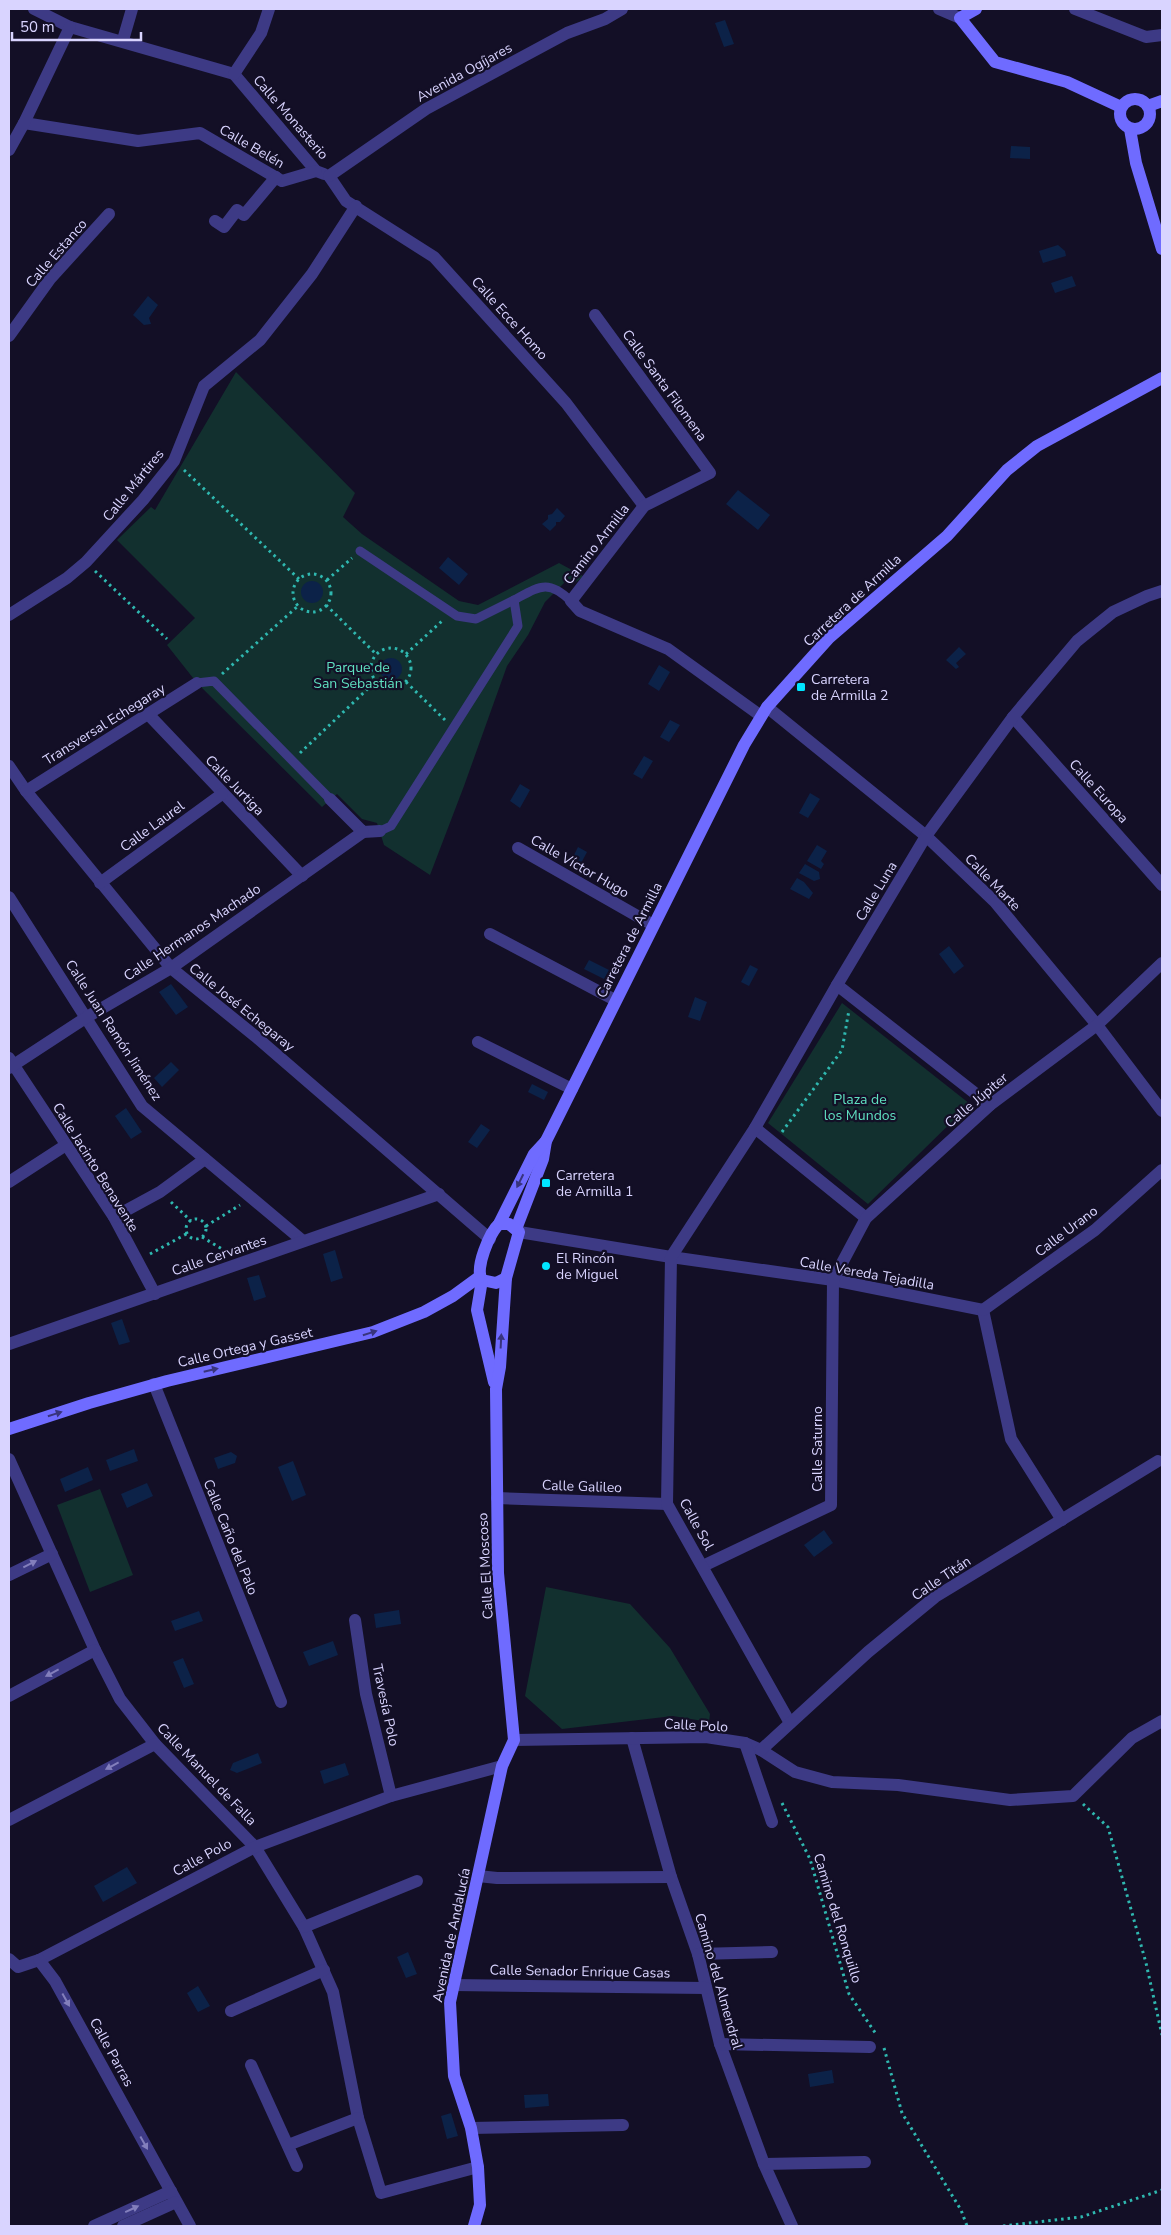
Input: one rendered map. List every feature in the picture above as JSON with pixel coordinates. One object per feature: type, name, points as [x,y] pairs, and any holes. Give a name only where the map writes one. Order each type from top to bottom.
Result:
[{"type":"street","points":[[34,9],[70,27],[123,40],[234,74],[261,33],[269,9]]},
{"type":"street","points":[[123,40],[132,9]]},
{"type":"street","name":"Avenida Ogíjares","points":[[329,176],[426,109],[567,33],[605,20],[622,9]]},
{"type":"street","points":[[939,9],[960,18],[995,62],[1067,82],[1121,107]]},
{"type":"street","points":[[960,18],[976,9]]},
{"type":"street","points":[[1075,9],[1146,37],[1162,35]]},
{"type":"street","points":[[9,150],[70,27]]},
{"type":"street","name":"Calle Monasterio","points":[[234,74],[316,170],[329,176]]},
{"type":"street","points":[[1130,129],[1140,129],[1148,124],[1151,115],[1148,106],[1140,99],[1129,100],[1121,107],[1120,120],[1130,129],[1136,163],[1162,249]]},
{"type":"street","points":[[1148,106],[1162,101]]},
{"type":"street","name":"Calle Belén","points":[[24,123],[138,141],[200,133],[282,181],[316,170]]},
{"type":"street","name":"Calle Ecce Homo","points":[[329,176],[346,201],[434,257],[566,403],[644,506]]},
{"type":"street","points":[[215,221],[224,227],[237,210],[244,215],[276,177]]},
{"type":"street","name":"Calle Mártires","points":[[9,615],[67,578],[86,562],[143,500],[174,462],[204,386],[260,340],[312,274],[356,206]]},
{"type":"street","name":"Calle Estanco","points":[[9,336],[50,279],[109,214]]},
{"type":"street","name":"Calle Santa Filomena","points":[[595,315],[710,473]]},
{"type":"street","name":"Carretera de Armilla","points":[[506,1278],[518,1230],[543,1159],[546,1142],[744,745],[764,712],[829,638],[947,536],[1007,470],[1037,446],[1162,378]]},
{"type":"street","name":"Camino Armilla","points":[[710,473],[644,506],[571,601],[580,610],[668,649],[764,712]]},
{"type":"street","name":"Calle Luna","points":[[671,1257],[755,1128],[837,985],[926,836],[1013,718],[1076,641],[1113,612],[1146,596],[1162,591]]},
{"type":"street","name":"Transversal Echegaray","points":[[26,791],[197,683]]},
{"type":"street","name":"Calle Marte","points":[[764,712],[926,836],[995,902],[1097,1025],[1162,1111]]},
{"type":"street","name":"Calle Jurtiga","points":[[148,714],[302,876]]},
{"type":"street","name":"Calle Europa","points":[[1013,718],[1162,885]]},
{"type":"street","name":"Calle José Echegaray","points":[[9,766],[26,791],[171,968],[256,1036],[490,1239]]},
{"type":"street","name":"Calle Laurel","points":[[100,883],[222,794]]},
{"type":"street","points":[[330,799],[363,832],[380,831]]},
{"type":"street","name":"Calle Hermanos Machado","points":[[10,1064],[171,968],[363,832]]},
{"type":"street","name":"Calle Víctor Hugo","points":[[518,848],[653,925]]},
{"type":"street","name":"Calle Juan Ramón Jiménez","points":[[9,897],[142,1106],[303,1242]]},
{"type":"street","points":[[490,934],[616,1000]]},
{"type":"street","name":"Calle Júpiter","points":[[833,1280],[866,1218],[990,1105],[1097,1025],[1162,963]]},
{"type":"street","points":[[837,985],[990,1105]]},
{"type":"street","points":[[478,1042],[572,1089]]},
{"type":"street","name":"Calle Jacinto Benavente","points":[[10,1064],[114,1217],[155,1294]]},
{"type":"street","points":[[755,1128],[866,1218]]},
{"type":"street","name":"Carretera de Armilla","points":[[490,1239],[534,1154],[546,1142]]},
{"type":"street","points":[[9,1182],[66,1145]]},
{"type":"street","points":[[114,1217],[160,1192],[205,1160]]},
{"type":"street","name":"Calle Urano","points":[[983,1310],[1095,1230],[1162,1170]]},
{"type":"street","name":"Calle Cervantes","points":[[9,1344],[439,1194]]},
{"type":"street","points":[[499,1224],[509,1224],[518,1230]]},
{"type":"street","name":"Calle Vereda Tejadilla","points":[[518,1230],[671,1257],[833,1280],[983,1310]]},
{"type":"street","name":"Calle El Moscoso","points":[[490,1239],[479,1267],[481,1279],[478,1310],[496,1389]]},
{"type":"street","name":"Calle Sol","points":[[671,1257],[667,1504],[790,1724]]},
{"type":"street","points":[[481,1279],[496,1283],[506,1278]]},
{"type":"street","name":"Calle El Moscoso","points":[[506,1278],[500,1367],[496,1389],[498,1573],[514,1740]]},
{"type":"street","name":"Calle Ortega y Gasset","points":[[9,1429],[154,1384],[373,1332],[424,1312],[481,1279]]},
{"type":"street","name":"Calle Saturno","points":[[703,1566],[831,1505],[833,1280]]},
{"type":"street","points":[[983,1310],[1011,1439],[1062,1520]]},
{"type":"street","name":"Calle Caño del Palo","points":[[154,1384],[280,1702]]},
{"type":"street","name":"Calle Manuel de Falla","points":[[9,1459],[95,1650],[120,1699],[155,1744],[255,1846],[304,1927],[333,1992],[358,2118],[381,2193],[478,2167]]},
{"type":"street","name":"Calle Titán","points":[[762,1750],[868,1652],[935,1597],[1158,1461]]},
{"type":"street","name":"Calle Galileo","points":[[497,1498],[667,1504]]},
{"type":"street","points":[[9,1575],[52,1554]]},
{"type":"street","name":"Travesía Polo","points":[[355,1620],[366,1694],[391,1796]]},
{"type":"street","points":[[9,1696],[95,1650]]},
{"type":"street","points":[[1073,1796],[1132,1738],[1162,1722]]},
{"type":"street","name":"Calle Polo","points":[[514,1740],[706,1737],[744,1743],[762,1750],[795,1772],[832,1782],[898,1785],[1010,1800],[1073,1796]]},
{"type":"street","name":"Camino del Almendral","points":[[632,1738],[671,1877],[698,1954],[720,2044],[764,2164],[792,2226]]},
{"type":"street","name":"Avenida de Andalucía","points":[[474,2226],[480,2204],[478,2167],[471,2128],[454,2076],[450,2002],[502,1766],[514,1740]]},
{"type":"street","points":[[744,1743],[772,1822]]},
{"type":"street","points":[[9,1820],[155,1744]]},
{"type":"street","name":"Calle Polo","points":[[39,1960],[255,1846],[391,1796],[502,1766]]},
{"type":"street","points":[[478,1876],[497,1878],[671,1877]]},
{"type":"street","points":[[304,1927],[417,1881]]},
{"type":"street","points":[[698,1954],[772,1952]]},
{"type":"street","points":[[9,1959],[18,1967],[39,1960]]},
{"type":"street","name":"Calle Parras","points":[[39,1960],[55,1981],[190,2226]]},
{"type":"street","points":[[231,2011],[324,1970]]},
{"type":"street","name":"Calle Senador Enrique Casas","points":[[454,1985],[706,1988]]},
{"type":"street","points":[[720,2044],[870,2047]]},
{"type":"street","points":[[251,2065],[297,2166]]},
{"type":"street","points":[[288,2145],[358,2118]]},
{"type":"street","points":[[471,2128],[623,2126]]},
{"type":"street","points":[[764,2164],[865,2162]]},
{"type":"street","points":[[94,2226],[174,2196]]},
{"type":"street","points":[[123,2226],[174,2196]]},
{"type":"lane","points":[[360,551],[457,616],[476,619],[541,586],[560,590],[571,601]]},
{"type":"lane","points":[[380,831],[392,826],[518,626],[514,600]]},
{"type":"lane","points":[[197,683],[214,681],[330,799]]},
{"type":"path","points":[[174,462],[298,579]]},
{"type":"path","points":[[327,580],[360,551]]},
{"type":"path","points":[[86,562],[167,639]]},
{"type":"path","points":[[310,574],[316,574],[327,580],[331,593],[326,606],[322,610],[309,612],[298,606],[293,596],[298,579],[310,574]]},
{"type":"path","points":[[214,681],[298,606]]},
{"type":"path","points":[[326,606],[376,654]]},
{"type":"path","points":[[406,654],[451,612]]},
{"type":"path","points":[[388,648],[394,648],[406,654],[411,671],[406,682],[388,689],[376,682],[372,677],[370,664],[376,654],[388,648]]},
{"type":"path","points":[[292,760],[376,682]]},
{"type":"path","points":[[406,682],[454,728]]},
{"type":"path","points":[[774,1144],[842,1050],[849,1008],[855,999]]},
{"type":"path","points":[[160,1192],[191,1221]]},
{"type":"path","points":[[206,1226],[251,1197]]},
{"type":"path","points":[[200,1220],[206,1226],[206,1232],[202,1237],[196,1239],[188,1233],[187,1225],[191,1221],[200,1220]]},
{"type":"path","points":[[136,1261],[188,1233]]},
{"type":"path","points":[[202,1237],[247,1261]]},
{"type":"path","points":[[1073,1796],[1108,1827],[1146,1963],[1162,2035]]},
{"type":"path","name":"Camino del Ronquillo","points":[[781,1799],[810,1859],[849,1994],[885,2048],[902,2113],[961,2210],[967,2226]]},
{"type":"path","points":[[1003,2226],[1081,2217],[1162,2190]]},
{"type":"green space","name":"Parque de San Sebastián","points":[[236,372],[355,493],[343,517],[362,534],[459,601],[478,605],[559,563],[583,576],[575,582],[565,582],[545,602],[528,635],[507,666],[430,875],[384,845],[377,823],[362,819],[337,794],[322,807],[197,683],[167,645],[195,618],[117,540],[151,507],[155,510]]},
{"type":"green space","name":"Plaza de los Mundos","points":[[842,1003],[970,1104],[868,1204],[768,1123]]},
{"type":"green space","points":[[100,1489],[133,1575],[90,1592],[57,1505]]},
{"type":"green space","points":[[546,1587],[630,1604],[670,1648],[710,1714],[709,1722],[673,1716],[562,1729],[525,1696]]},
{"type":"water","points":[[725,20],[734,44],[724,47],[715,23]]},
{"type":"water","points":[[1011,146],[1030,147],[1030,159],[1010,158]]},
{"type":"water","points":[[1058,245],[1065,251],[1066,256],[1043,263],[1039,251]]},
{"type":"water","points":[[1072,276],[1076,286],[1055,293],[1051,283]]},
{"type":"water","points":[[148,296],[158,305],[149,318],[151,324],[144,325],[133,315]]},
{"type":"water","points":[[738,490],[770,515],[758,530],[726,504]]},
{"type":"water","points":[[557,508],[565,516],[560,522],[556,522],[556,525],[550,531],[542,524],[548,519],[548,515],[552,514]]},
{"type":"water","points":[[448,557],[468,574],[459,585],[439,568]]},
{"type":"water","points":[[312,581],[320,584],[323,592],[320,600],[312,603],[304,600],[301,592],[304,584]]},
{"type":"water","points":[[959,647],[966,654],[956,663],[959,667],[956,669],[946,660]]},
{"type":"water","points":[[391,658],[399,661],[402,669],[399,677],[391,680],[383,677],[380,669],[383,661]]},
{"type":"water","points":[[659,665],[670,672],[659,691],[648,684]]},
{"type":"water","points":[[670,720],[680,725],[669,742],[660,737]]},
{"type":"water","points":[[644,756],[653,761],[642,779],[633,774]]},
{"type":"water","points":[[520,784],[530,790],[520,808],[510,801]]},
{"type":"water","points":[[810,793],[820,799],[808,818],[799,813]]},
{"type":"water","points":[[817,845],[827,851],[821,861],[824,864],[821,869],[807,861]]},
{"type":"water","points":[[578,847],[587,852],[578,869],[569,865]]},
{"type":"water","points":[[805,864],[819,872],[820,879],[814,881],[799,873]]},
{"type":"water","points":[[797,878],[804,882],[813,893],[809,899],[790,889]]},
{"type":"water","points":[[949,946],[964,966],[954,974],[939,954]]},
{"type":"water","points":[[589,960],[609,970],[604,979],[584,969]]},
{"type":"water","points":[[750,965],[758,969],[749,986],[741,982]]},
{"type":"water","points":[[171,984],[188,1007],[176,1015],[159,992]]},
{"type":"water","points":[[695,997],[707,1002],[700,1021],[688,1017]]},
{"type":"water","points":[[171,1062],[179,1070],[162,1087],[154,1078]]},
{"type":"water","points":[[532,1084],[548,1092],[544,1100],[528,1092]]},
{"type":"water","points":[[126,1108],[142,1132],[131,1139],[115,1116]]},
{"type":"water","points":[[481,1124],[490,1130],[477,1148],[468,1142]]},
{"type":"water","points":[[335,1250],[343,1278],[331,1282],[323,1254]]},
{"type":"water","points":[[259,1275],[266,1297],[254,1301],[247,1278]]},
{"type":"water","points":[[122,1319],[130,1342],[119,1345],[111,1323]]},
{"type":"water","points":[[134,1449],[138,1461],[110,1471],[106,1460]]},
{"type":"water","points":[[231,1452],[237,1456],[235,1463],[218,1469],[214,1458]]},
{"type":"water","points":[[293,1461],[306,1495],[292,1501],[278,1467]]},
{"type":"water","points":[[88,1467],[93,1480],[65,1492],[60,1479]]},
{"type":"water","points":[[147,1483],[153,1496],[127,1508],[121,1494]]},
{"type":"water","points":[[824,1530],[833,1543],[814,1557],[804,1545]]},
{"type":"water","points":[[399,1610],[401,1624],[376,1628],[374,1614]]},
{"type":"water","points":[[199,1611],[203,1621],[175,1631],[171,1621]]},
{"type":"water","points":[[333,1641],[338,1655],[309,1666],[303,1652]]},
{"type":"water","points":[[183,1658],[194,1684],[184,1688],[173,1662]]},
{"type":"water","points":[[258,1753],[262,1763],[237,1773],[230,1770],[233,1763]]},
{"type":"water","points":[[345,1763],[349,1775],[324,1784],[320,1771]]},
{"type":"water","points":[[127,1867],[137,1883],[103,1902],[94,1886]]},
{"type":"water","points":[[408,1952],[417,1974],[406,1978],[397,1957]]},
{"type":"water","points":[[198,1986],[210,2006],[198,2012],[187,1993]]},
{"type":"water","points":[[832,2070],[834,2083],[810,2087],[808,2074]]},
{"type":"water","points":[[548,2094],[549,2106],[525,2108],[524,2095]]},
{"type":"water","points":[[451,2113],[458,2136],[447,2139],[441,2116]]},
{"type":"place","name":"Carretera de Armilla 2","points":[[801,687]]},
{"type":"place","name":"Carretera de Armilla 1","points":[[546,1183]]},
{"type":"place","name":"El Rincón de Miguel","points":[[546,1266]]}]
